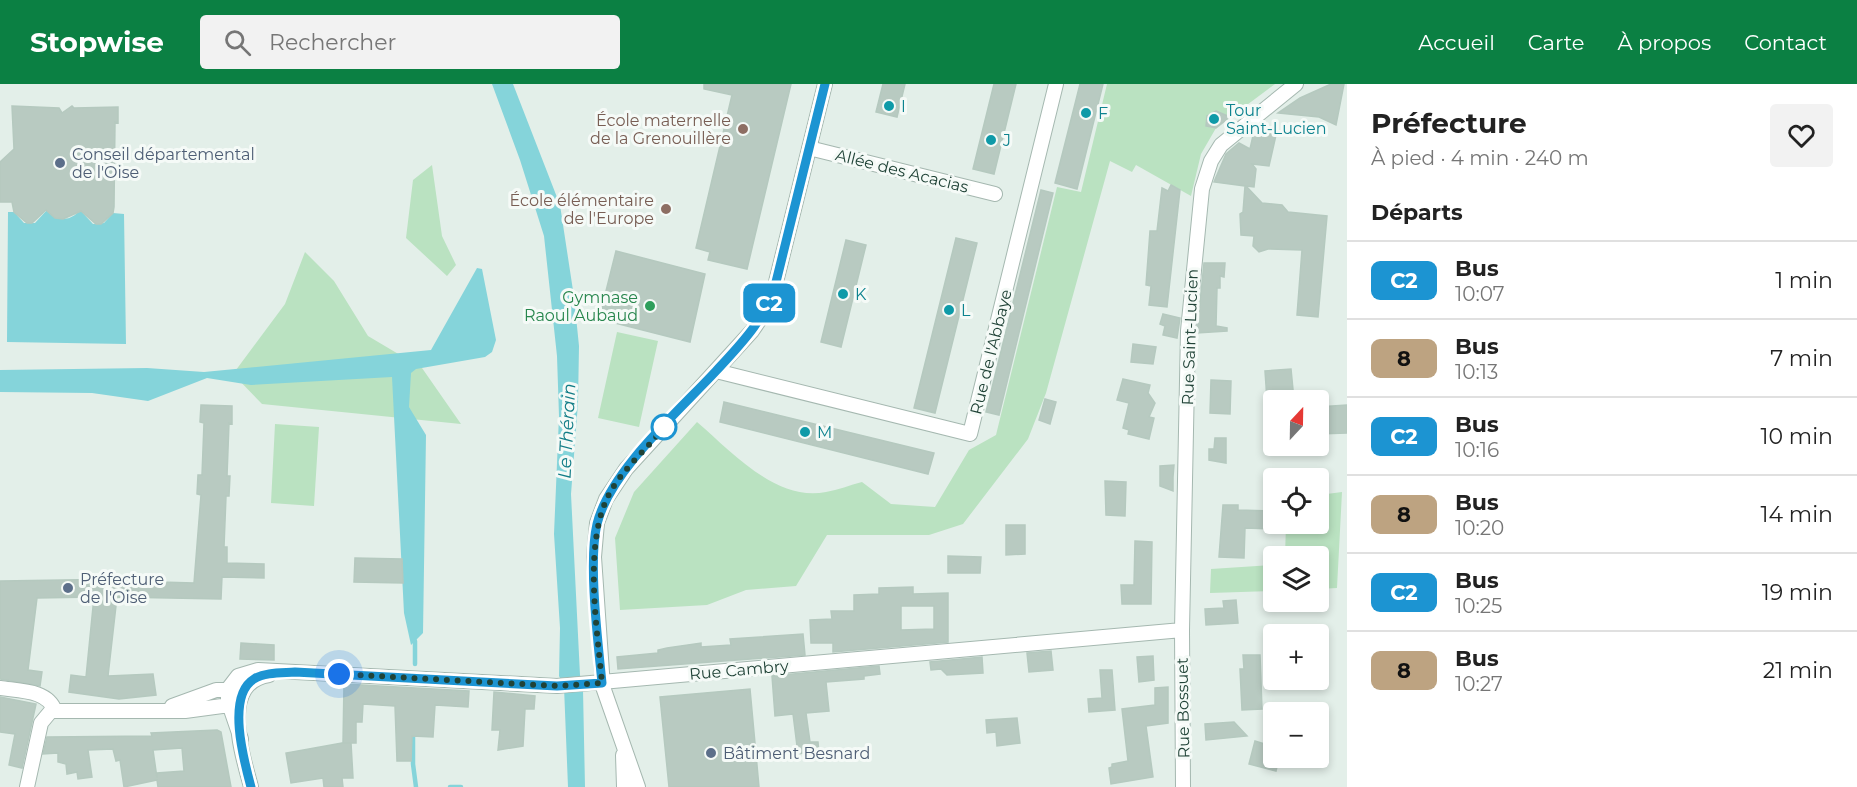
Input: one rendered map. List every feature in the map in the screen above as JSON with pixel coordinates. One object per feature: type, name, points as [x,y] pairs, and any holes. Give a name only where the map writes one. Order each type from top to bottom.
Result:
[{"type":"street","points":[[638,787],[605,698],[602,683],[593,544],[602,509],[626,469],[752,331],[769,303],[825,84]]},
{"type":"street","name":"Rue de l'Abbaye","points":[[716,371],[970,434],[1056,84]]},
{"type":"street","name":"Rue Saint-Lucien","points":[[1182,630],[1190,304],[1204,181],[1211,161],[1221,145],[1296,84]]},
{"type":"street","name":"Allée des Acacias","points":[[809,148],[995,194]]},
{"type":"street","name":"Rue Cambry","points":[[234,698],[258,677],[295,672],[557,686],[1182,630]]},
{"type":"street","name":"Rue Bossuet","points":[[1182,630],[1183,787]]},
{"type":"street","points":[[0,687],[41,695],[50,700],[52,712]]},
{"type":"street","points":[[27,787],[41,723],[52,712],[143,711],[175,706],[212,692],[234,698],[249,783]]},
{"type":"street","points":[[621,738],[624,787]]},
{"type":"green space","points":[[1107,84],[1275,84],[1216,128],[1201,154],[1191,196],[1136,165],[1132,172],[1110,161],[1046,393],[1028,439],[963,524],[929,535],[827,535],[796,586],[746,590],[707,605],[620,610],[615,538],[634,492],[697,422],[756,472],[790,490],[808,493],[826,492],[862,482],[891,504],[935,507],[969,450],[996,435],[1057,187],[1081,192]]},
{"type":"green space","points":[[432,165],[442,236],[456,265],[447,276],[406,238],[413,180]]},
{"type":"green space","points":[[305,252],[334,281],[368,336],[422,368],[461,424],[262,404],[233,374],[285,304]]},
{"type":"green space","points":[[617,332],[658,341],[639,427],[598,418]]},
{"type":"green space","points":[[275,424],[319,427],[314,506],[271,503]]},
{"type":"green space","points":[[1342,492],[1337,588],[1329,588],[1329,546],[1285,546],[1286,534],[1329,534],[1329,494]]},
{"type":"green space","points":[[1263,566],[1263,591],[1210,593],[1211,569]]},
{"type":"water","name":"Le Thérain","points":[[492,84],[513,84],[560,205],[574,297],[579,346],[578,403],[571,494],[580,675],[583,690],[585,787],[568,787],[564,687],[559,676],[560,628],[554,534],[559,416],[557,356],[544,236],[520,160]]},
{"type":"water","points":[[47,210],[64,219],[72,217],[80,210],[93,224],[104,223],[113,213],[124,214],[126,344],[7,342],[8,212],[14,212],[24,223],[35,223]]},
{"type":"water","points":[[477,268],[482,269],[496,340],[492,352],[485,357],[416,369],[411,373],[409,407],[426,435],[423,633],[411,645],[404,613],[392,377],[251,385],[207,378],[148,401],[92,393],[0,392],[0,370],[147,368],[204,372],[431,350]]},
{"type":"building","points":[[704,84],[791,84],[747,269],[708,260],[710,252],[696,248],[732,95],[704,89]]},
{"type":"building","name":"I","points":[[883,84],[905,84],[897,117],[876,112]]},
{"type":"building","name":"J","points":[[994,84],[1016,84],[994,174],[973,169]]},
{"type":"building","name":"F","points":[[1080,84],[1103,84],[1077,189],[1055,183]]},
{"type":"building","points":[[1331,84],[1344,84],[1336,125],[1319,117],[1278,113],[1300,98]]},
{"type":"building","name":"Conseil départemental de l'Oise","points":[[12,106],[59,108],[62,113],[72,106],[74,108],[118,107],[118,123],[115,122],[114,207],[113,213],[101,224],[96,224],[81,211],[63,219],[55,218],[46,210],[32,223],[27,223],[14,212],[12,202],[0,202],[0,162],[14,149]]},
{"type":"building","name":"Tour Saint-Lucien","points":[[1216,111],[1230,117],[1216,128],[1206,126],[1207,116]]},
{"type":"building","points":[[1254,131],[1276,135],[1269,166],[1252,164],[1256,169],[1254,187],[1246,186],[1262,203],[1282,205],[1288,212],[1327,216],[1318,317],[1297,315],[1302,250],[1268,249],[1259,252],[1253,246],[1254,236],[1241,235],[1240,214],[1243,212],[1245,186],[1214,182],[1226,154],[1239,143],[1250,149]]},
{"type":"building","points":[[1171,185],[1180,190],[1167,307],[1149,305],[1151,286],[1146,285],[1150,231],[1157,231],[1162,188],[1168,191]]},
{"type":"building","points":[[1041,190],[1053,193],[999,415],[986,412]]},
{"type":"building","name":"L","points":[[956,238],[977,243],[935,413],[914,408]]},
{"type":"building","name":"K","points":[[846,240],[866,245],[841,347],[821,342]]},
{"type":"building","name":"Gymnase Raoul Aubaud","points":[[616,251],[705,274],[690,342],[599,319]]},
{"type":"building","points":[[1204,263],[1225,263],[1224,277],[1220,276],[1220,288],[1217,288],[1216,326],[1227,328],[1227,331],[1197,333]]},
{"type":"building","points":[[1163,314],[1180,318],[1177,338],[1163,335],[1165,326],[1160,324]]},
{"type":"building","points":[[1133,344],[1156,347],[1153,364],[1131,362]]},
{"type":"building","points":[[1291,369],[1293,390],[1266,390],[1265,371]]},
{"type":"building","points":[[1123,379],[1150,385],[1148,393],[1155,403],[1149,417],[1154,418],[1149,439],[1128,434],[1129,430],[1123,428],[1129,403],[1117,400]]},
{"type":"building","points":[[1211,380],[1231,381],[1230,414],[1210,413]]},
{"type":"building","points":[[1045,399],[1056,402],[1050,424],[1039,420]]},
{"type":"building","name":"M","points":[[724,402],[934,453],[928,474],[720,422]]},
{"type":"building","points":[[201,405],[232,406],[227,476],[230,476],[229,496],[226,496],[224,547],[227,547],[227,563],[264,564],[264,578],[222,577],[221,599],[117,597],[108,676],[153,674],[156,695],[119,699],[69,692],[71,675],[86,677],[94,597],[37,598],[28,670],[42,672],[40,686],[0,679],[0,581],[126,579],[126,581],[194,583],[201,495],[197,494],[198,475],[202,475],[204,423],[200,422]]},
{"type":"building","points":[[1347,405],[1347,433],[1329,434],[1329,406]]},
{"type":"building","points":[[1215,438],[1226,438],[1226,463],[1209,460],[1209,449],[1214,449]]},
{"type":"building","points":[[1174,465],[1173,491],[1160,486],[1160,466]]},
{"type":"building","points":[[1105,481],[1126,482],[1125,516],[1106,515]]},
{"type":"building","points":[[1223,505],[1238,505],[1238,510],[1263,511],[1263,529],[1245,528],[1244,558],[1219,557]]},
{"type":"building","points":[[1006,525],[1025,525],[1025,554],[1006,555]]},
{"type":"building","points":[[1135,541],[1152,542],[1151,604],[1122,604],[1121,585],[1134,585]]},
{"type":"building","points":[[948,556],[981,557],[980,573],[948,573]]},
{"type":"building","points":[[355,558],[402,559],[403,583],[354,582]]},
{"type":"building","points":[[913,587],[913,594],[948,593],[948,642],[833,652],[833,643],[811,643],[810,620],[832,619],[831,611],[854,611],[854,595],[879,594],[879,588]],"holes":[[[901,606],[934,606],[934,629],[901,630]]]},
{"type":"building","points":[[1236,600],[1238,623],[1206,625],[1205,609],[1224,608],[1223,601]]},
{"type":"building","points":[[803,634],[805,655],[618,669],[617,657],[658,653],[658,650],[701,643],[701,647],[731,645],[730,639]]},
{"type":"building","points":[[241,643],[274,645],[274,660],[240,659]]},
{"type":"building","points":[[1051,651],[1053,670],[1029,672],[1027,653]]},
{"type":"building","points":[[1243,655],[1260,655],[1262,709],[1242,710],[1240,669],[1244,669]]},
{"type":"building","points":[[1153,656],[1154,680],[1139,682],[1137,657]]},
{"type":"building","points":[[982,657],[983,673],[947,675],[941,669],[931,670],[930,662]]},
{"type":"building","points":[[879,666],[880,674],[864,676],[864,679],[826,682],[829,711],[806,713],[810,742],[818,742],[819,754],[804,756],[804,753],[798,754],[793,714],[775,716],[772,676]]},
{"type":"building","points":[[1100,670],[1112,670],[1115,710],[1089,712],[1088,699],[1102,698]]},
{"type":"building","points":[[344,684],[469,691],[468,707],[435,705],[433,737],[412,736],[411,761],[397,761],[395,706],[363,704],[362,722],[356,722],[356,743],[343,743]]},
{"type":"building","points":[[1168,687],[1168,723],[1146,726],[1153,777],[1111,784],[1109,768],[1112,764],[1128,761],[1122,709],[1155,705],[1155,688]]},
{"type":"building","name":"Bâtiment Besnard","points":[[750,689],[759,787],[669,787],[660,697]]},
{"type":"building","points":[[494,692],[535,696],[534,709],[525,709],[523,746],[498,750],[500,730],[492,730]]},
{"type":"building","points":[[0,697],[36,704],[22,768],[9,765],[15,734],[0,732]]},
{"type":"building","points":[[1017,718],[1020,743],[997,746],[996,732],[987,733],[986,720]]},
{"type":"building","points":[[1234,722],[1247,736],[1206,740],[1205,724]]},
{"type":"building","points":[[217,730],[221,732],[231,787],[158,787],[157,780],[124,787],[120,760],[116,761],[113,749],[88,750],[92,777],[78,779],[77,772],[67,774],[66,764],[58,762],[58,753],[43,754],[47,737],[152,736],[151,733]],"holes":[[[182,748],[184,771],[157,773],[157,778],[153,750]]]},
{"type":"building","points":[[1255,741],[1263,744],[1263,768],[1249,764]]},
{"type":"building","points":[[351,743],[353,778],[342,778],[343,787],[324,787],[323,778],[291,783],[286,753]]},
{"type":"waterway","points":[[415,641],[415,664]]},
{"type":"waterway","points":[[413,732],[416,787]]},
{"type":"waterway","points":[[450,787],[461,787]]},
{"type":"bus line","name":"C2","points":[[251,787],[241,739],[239,704],[246,685],[261,676],[295,672],[424,677],[557,686],[602,683],[593,544],[602,509],[613,487],[626,469],[745,340],[765,312],[773,294],[825,84]]},
{"type":"place","name":"I","points":[[889,106]]},
{"type":"place","name":"F","points":[[1086,113]]},
{"type":"place","name":"Tour Saint-Lucien","points":[[1214,119]]},
{"type":"place","name":"École maternelle de la Grenouillère","points":[[743,129]]},
{"type":"place","name":"J","points":[[991,140]]},
{"type":"place","name":"Conseil départemental de l'Oise","points":[[60,163]]},
{"type":"place","name":"École élémentaire de l'Europe","points":[[666,209]]},
{"type":"place","name":"K","points":[[843,294]]},
{"type":"place","name":"Gymnase Raoul Aubaud","points":[[650,306]]},
{"type":"place","name":"L","points":[[949,310]]},
{"type":"place","name":"M","points":[[805,432]]},
{"type":"place","name":"Préfecture de l'Oise","points":[[68,588]]},
{"type":"place","name":"Bâtiment Besnard","points":[[711,753]]},
{"type":"route","points":[[339,674],[557,686],[602,683],[593,544],[597,523],[606,499],[619,478],[664,427]]}]
